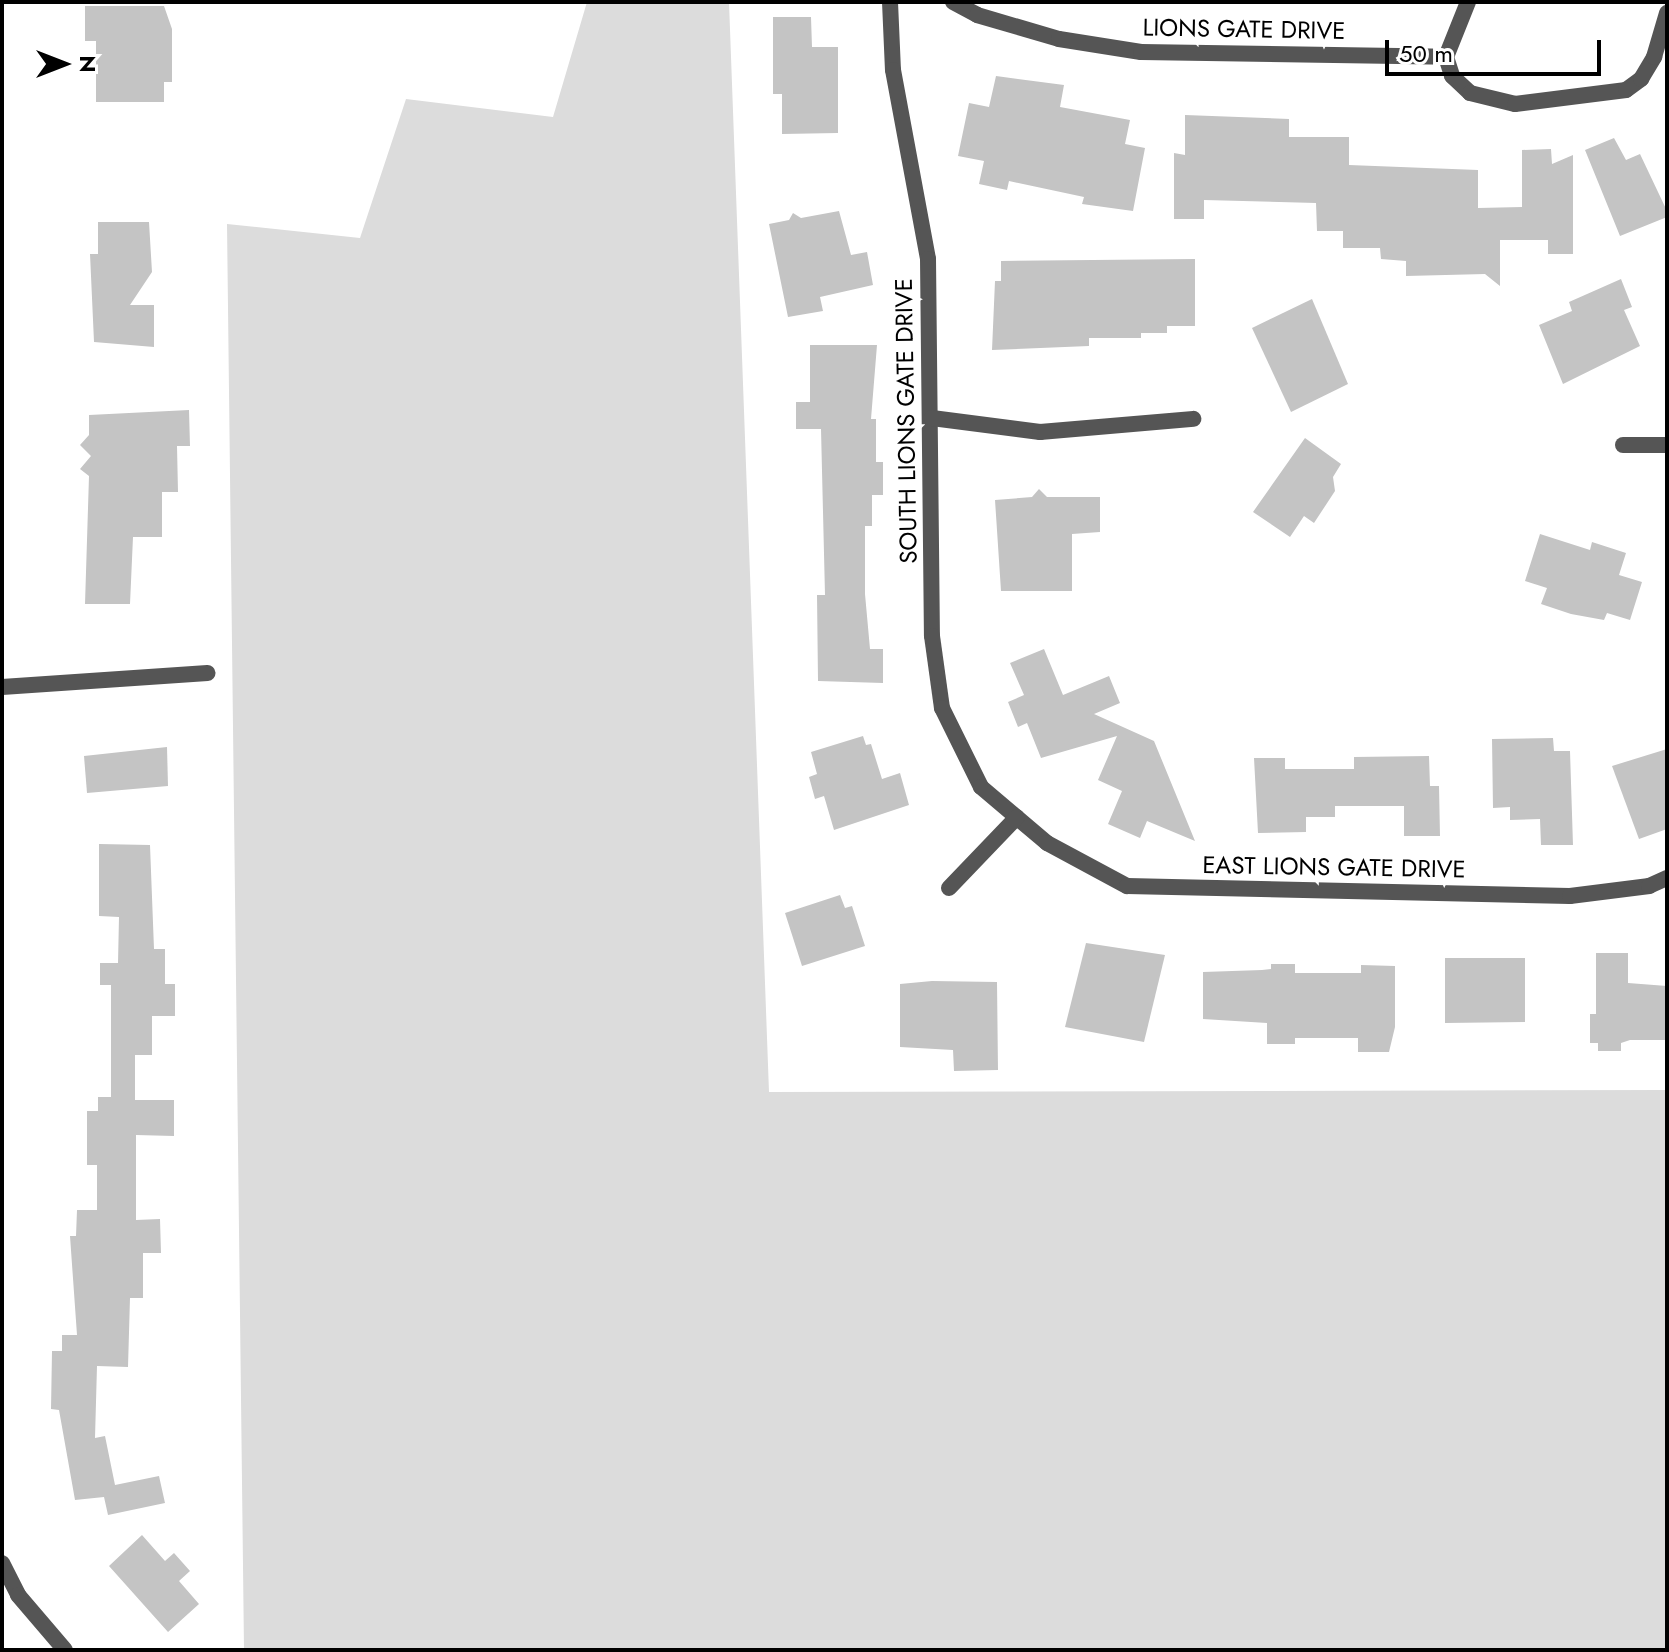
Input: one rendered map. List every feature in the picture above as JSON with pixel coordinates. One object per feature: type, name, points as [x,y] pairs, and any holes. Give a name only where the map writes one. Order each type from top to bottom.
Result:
[{"type":"street","name":"SOUTH LIONS GATE DRIVE","points":[[890,2],[893,70],[928,259],[932,636],[942,708],[981,787],[1017,817]]},
{"type":"street","name":"LIONS GATE DRIVE","points":[[953,2],[977,15],[1059,39],[1141,52],[1446,57]]},
{"type":"street","points":[[1468,2],[1446,57],[1461,85],[1493,102],[1604,96],[1641,79],[1654,57],[1667,13]]},
{"type":"street","points":[[932,418],[1040,432],[1193,419]]},
{"type":"street","points":[[1623,445],[1667,445]]},
{"type":"street","points":[[2,687],[208,673]]},
{"type":"street","points":[[949,888],[1017,817]]},
{"type":"street","name":"EAST LIONS GATE DRIVE","points":[[1017,817],[1047,843],[1127,886],[1570,896],[1649,886],[1667,878]]},
{"type":"street","points":[[2,1563],[18,1595],[65,1650]]},
{"type":"shaded area","points":[[587,2],[729,2],[769,1092],[1667,1090],[1667,1650],[244,1650],[227,224],[360,238],[406,99],[553,117]]},
{"type":"building","points":[[85,6],[164,6],[172,29],[172,82],[164,82],[164,102],[96,102],[96,41],[85,41]]},
{"type":"building","points":[[773,17],[811,17],[812,47],[838,47],[838,133],[782,134],[782,94],[773,94]]},
{"type":"building","points":[[996,76],[1064,85],[1060,107],[1130,120],[1125,144],[1145,148],[1133,211],[1082,204],[1084,197],[1009,181],[1007,190],[979,184],[984,161],[958,156],[969,103],[989,107]]},
{"type":"building","points":[[1185,115],[1289,119],[1289,137],[1349,137],[1349,165],[1478,170],[1478,208],[1522,207],[1522,150],[1551,149],[1552,164],[1573,155],[1573,254],[1548,254],[1548,240],[1500,240],[1500,286],[1485,274],[1406,276],[1406,261],[1381,259],[1380,248],[1343,248],[1343,231],[1317,231],[1316,203],[1204,200],[1204,219],[1174,219],[1174,153],[1185,155]]},
{"type":"building","points":[[1614,138],[1626,160],[1640,154],[1667,211],[1667,217],[1620,236],[1585,150]]},
{"type":"building","points":[[839,211],[851,255],[867,252],[873,285],[820,297],[823,311],[788,317],[769,224],[789,220],[793,213],[801,218]]},
{"type":"building","points":[[98,222],[149,222],[152,272],[130,305],[154,305],[154,347],[94,342],[90,254],[98,254]]},
{"type":"building","points":[[1195,259],[1195,326],[1167,326],[1167,333],[1141,333],[1141,338],[1089,338],[1089,346],[992,350],[995,281],[1001,281],[1001,261]]},
{"type":"building","points":[[1621,279],[1632,307],[1624,310],[1640,346],[1563,384],[1539,325],[1572,311],[1569,302]]},
{"type":"building","points":[[1312,299],[1348,384],[1291,412],[1252,328]]},
{"type":"building","points":[[810,345],[877,345],[871,419],[876,419],[876,462],[883,462],[883,495],[872,495],[872,526],[865,526],[865,594],[870,649],[883,649],[883,683],[818,681],[817,595],[825,595],[821,429],[796,429],[796,402],[810,402]]},
{"type":"building","points":[[189,410],[190,446],[177,446],[178,492],[162,492],[162,537],[133,537],[130,604],[85,604],[89,476],[80,469],[91,456],[80,445],[89,435],[89,415]]},
{"type":"building","points":[[1305,438],[1341,464],[1333,477],[1335,491],[1314,523],[1304,516],[1290,537],[1253,512]]},
{"type":"building","points":[[1039,489],[1047,497],[1100,497],[1100,532],[1072,534],[1072,591],[1001,591],[995,500],[1032,497]]},
{"type":"building","points":[[1540,534],[1590,550],[1592,542],[1626,553],[1619,575],[1642,582],[1630,620],[1607,613],[1604,620],[1541,604],[1547,588],[1525,581]]},
{"type":"building","points":[[1044,649],[1063,695],[1109,676],[1120,703],[1094,714],[1154,741],[1195,841],[1147,821],[1140,838],[1108,824],[1122,791],[1098,780],[1117,736],[1041,758],[1027,723],[1018,727],[1008,702],[1024,695],[1010,663]]},
{"type":"building","points":[[863,736],[866,745],[871,744],[882,779],[900,773],[909,805],[834,830],[824,796],[815,799],[809,777],[817,774],[811,752]]},
{"type":"building","points":[[1553,738],[1554,751],[1570,751],[1573,845],[1541,845],[1540,819],[1510,820],[1510,807],[1493,808],[1492,739]]},
{"type":"building","points":[[167,747],[168,786],[87,793],[84,756]]},
{"type":"building","points":[[1667,749],[1667,829],[1639,839],[1612,766]]},
{"type":"building","points":[[1429,756],[1430,786],[1439,786],[1440,836],[1404,836],[1404,806],[1335,806],[1335,817],[1306,817],[1306,832],[1258,833],[1254,758],[1285,758],[1285,769],[1354,769],[1354,757]]},
{"type":"building","points":[[99,844],[150,845],[154,949],[165,949],[165,984],[175,984],[175,1016],[152,1016],[152,1055],[135,1055],[135,1100],[174,1100],[174,1136],[136,1135],[136,1220],[160,1219],[161,1253],[143,1253],[143,1298],[130,1298],[128,1367],[97,1366],[95,1438],[105,1436],[115,1485],[159,1476],[165,1503],[108,1515],[104,1497],[75,1500],[59,1410],[51,1409],[52,1351],[62,1351],[62,1335],[77,1335],[70,1236],[76,1236],[77,1210],[97,1210],[97,1165],[87,1165],[87,1111],[98,1111],[98,1097],[111,1097],[111,985],[100,985],[100,963],[118,963],[119,917],[99,916]]},
{"type":"building","points":[[840,895],[845,908],[852,906],[865,946],[802,966],[785,913]]},
{"type":"building","points":[[1086,943],[1165,955],[1144,1042],[1065,1027]]},
{"type":"building","points":[[1596,953],[1628,953],[1628,983],[1667,986],[1667,1040],[1630,1040],[1621,1043],[1621,1051],[1598,1051],[1598,1043],[1590,1043],[1590,1014],[1596,1014]]},
{"type":"building","points":[[1445,958],[1525,958],[1525,1022],[1445,1023]]},
{"type":"building","points":[[1271,964],[1295,964],[1295,973],[1361,973],[1361,965],[1395,966],[1395,1027],[1389,1052],[1358,1052],[1358,1038],[1295,1038],[1295,1044],[1267,1044],[1267,1023],[1203,1019],[1203,972],[1271,969]]},
{"type":"building","points":[[997,982],[998,1070],[954,1071],[953,1050],[900,1047],[900,984]]},
{"type":"building","points":[[142,1535],[165,1561],[174,1553],[190,1571],[179,1581],[199,1604],[168,1632],[109,1566]]}]
